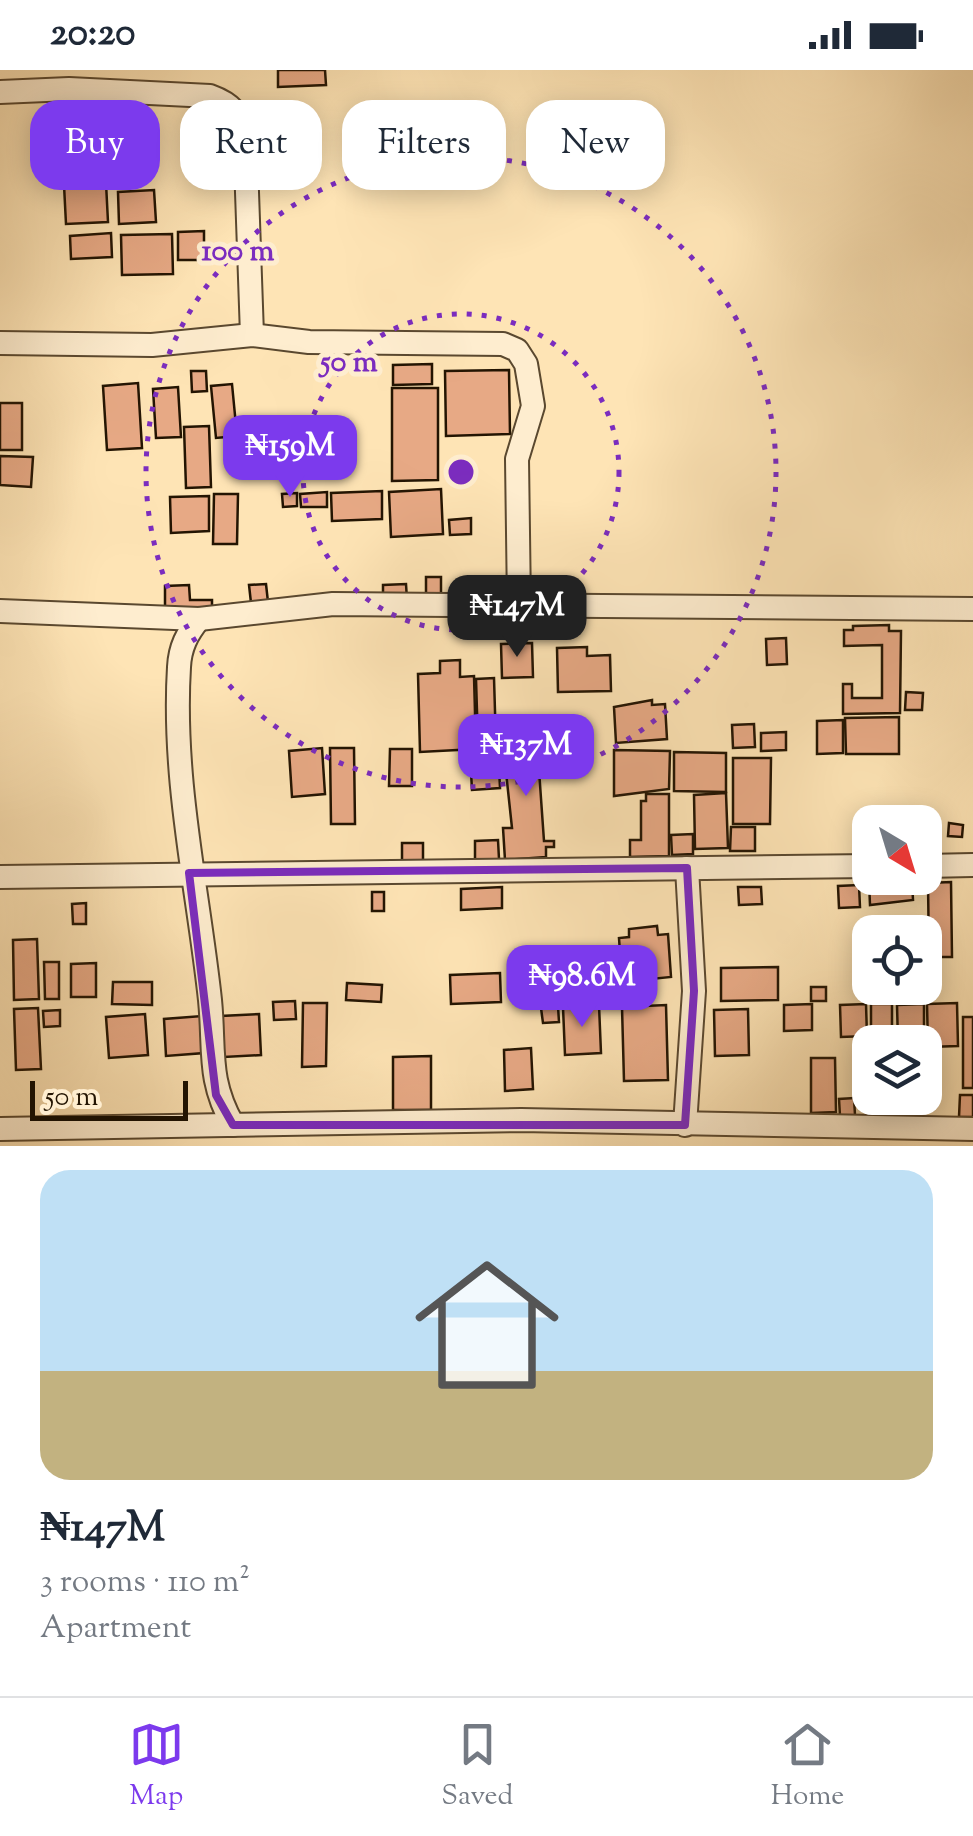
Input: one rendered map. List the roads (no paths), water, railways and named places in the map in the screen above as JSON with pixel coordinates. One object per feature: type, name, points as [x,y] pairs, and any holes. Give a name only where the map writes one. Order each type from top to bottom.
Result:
[{"type":"street","points":[[0,92],[69,89],[210,96],[226,101],[239,114],[245,135],[252,335]]},
{"type":"street","points":[[0,343],[152,345],[252,335],[309,342],[503,344],[517,350],[531,382],[532,406],[517,459],[518,606]]},
{"type":"street","points":[[0,611],[199,618],[333,604],[973,608]]},
{"type":"street","points":[[199,618],[185,637],[179,665],[189,873],[210,1000],[216,1095],[233,1125]]},
{"type":"street","points":[[942,866],[973,865]]},
{"type":"street","points":[[0,877],[852,866]]},
{"type":"street","points":[[685,1125],[694,992],[687,868]]},
{"type":"street","points":[[0,1129],[163,1136],[233,1125],[521,1120],[973,1128]]}]
